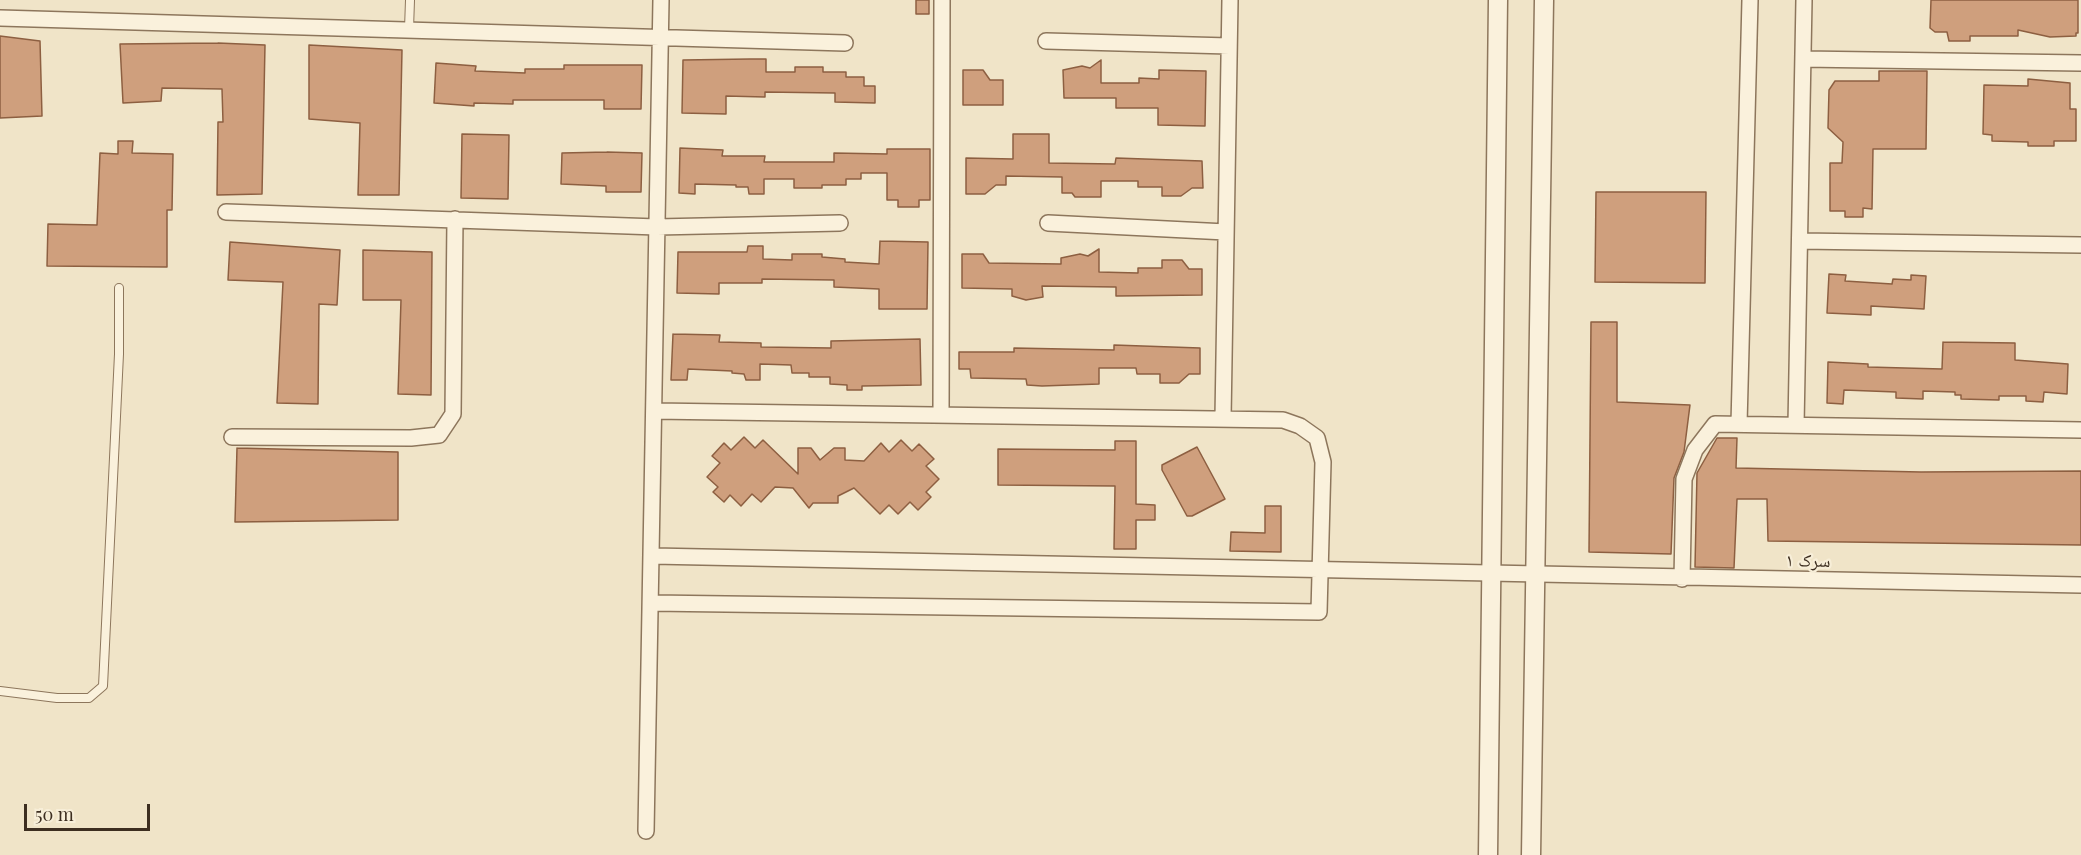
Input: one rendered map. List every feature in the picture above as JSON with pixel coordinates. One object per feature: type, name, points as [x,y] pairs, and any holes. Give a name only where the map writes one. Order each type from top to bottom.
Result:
[{"type":"street","points":[[646,831],[653,556],[661,0]]},
{"type":"street","points":[[940,415],[942,0]]},
{"type":"street","points":[[1223,418],[1230,0]]},
{"type":"street","points":[[1488,855],[1498,0]]},
{"type":"street","points":[[1531,855],[1544,0]]},
{"type":"street","points":[[1739,424],[1750,0]]},
{"type":"street","points":[[1796,425],[1804,0]]},
{"type":"street","points":[[0,18],[845,43]]},
{"type":"street","points":[[1046,41],[1229,46]]},
{"type":"street","points":[[1803,59],[2081,63]]},
{"type":"street","points":[[226,212],[657,227],[840,223]]},
{"type":"street","points":[[232,437],[411,438],[439,435],[453,414],[455,219]]},
{"type":"street","points":[[1048,223],[1226,232]]},
{"type":"street","points":[[1800,241],[2081,245]]},
{"type":"street","points":[[652,603],[1319,612],[1323,462],[1317,438],[1300,426],[1283,420],[654,411]]},
{"type":"street","points":[[1682,579],[1684,479],[1695,450],[1715,424],[2081,430]]},
{"type":"street","name":"سرک ۱","points":[[653,556],[1682,579],[2081,585]]},
{"type":"lane","points":[[409,29],[410,0]]},
{"type":"lane","points":[[0,691],[57,698],[89,698],[103,686],[119,354],[119,288]]},
{"type":"building","points":[[916,0],[929,0],[929,14],[916,14]]},
{"type":"building","points":[[1931,0],[2078,0],[2078,33],[2076,36],[2050,37],[2018,30],[2018,36],[1970,36],[1970,41],[1949,41],[1947,32],[1935,32],[1930,28]]},
{"type":"building","points":[[0,36],[40,41],[42,116],[0,118]]},
{"type":"building","points":[[120,44],[265,45],[262,194],[217,195],[218,122],[223,122],[222,89],[162,88],[161,101],[123,103]]},
{"type":"building","points":[[309,45],[402,50],[399,195],[358,195],[360,123],[309,119]]},
{"type":"building","points":[[766,59],[766,72],[795,72],[795,67],[823,67],[823,72],[846,72],[846,77],[864,77],[864,86],[875,86],[875,103],[835,102],[835,93],[765,92],[765,97],[726,96],[726,114],[682,113],[683,60]]},
{"type":"building","points":[[1101,60],[1101,83],[1139,83],[1139,78],[1159,79],[1159,70],[1206,71],[1205,126],[1158,125],[1158,108],[1116,108],[1116,98],[1064,98],[1063,70],[1082,66],[1090,68]]},
{"type":"building","points":[[436,63],[476,66],[475,71],[525,73],[525,69],[564,69],[564,65],[642,65],[641,109],[604,109],[604,100],[513,100],[513,104],[474,103],[474,106],[434,103]]},
{"type":"building","points":[[963,70],[983,70],[990,80],[1003,80],[1003,105],[963,105]]},
{"type":"building","points":[[1879,71],[1927,71],[1926,149],[1873,149],[1872,209],[1863,208],[1863,217],[1845,217],[1845,211],[1830,211],[1830,163],[1842,163],[1843,142],[1828,128],[1829,90],[1835,81],[1879,81]]},
{"type":"building","points":[[2028,79],[2070,83],[2070,109],[2076,109],[2076,141],[2054,141],[2054,146],[2028,146],[2028,142],[1992,141],[1992,135],[1983,134],[1984,85],[2028,86]]},
{"type":"building","points":[[462,134],[509,135],[508,199],[461,198]]},
{"type":"building","points":[[1013,134],[1049,134],[1049,163],[1115,164],[1116,158],[1202,161],[1203,188],[1192,188],[1181,196],[1162,196],[1162,187],[1138,187],[1138,181],[1101,181],[1101,197],[1075,197],[1072,193],[1062,193],[1062,177],[1006,176],[1006,185],[996,185],[985,194],[966,194],[966,158],[1013,159]]},
{"type":"building","points":[[118,141],[133,141],[132,153],[173,154],[172,210],[167,210],[167,267],[47,266],[48,224],[97,225],[100,153],[118,154]]},
{"type":"building","points":[[680,148],[723,150],[722,156],[765,156],[764,162],[834,162],[834,153],[887,154],[887,149],[930,149],[930,200],[919,200],[919,207],[898,207],[898,200],[887,200],[887,173],[861,173],[861,179],[846,179],[846,185],[822,185],[822,188],[794,188],[794,179],[764,179],[764,194],[749,194],[748,187],[736,187],[736,185],[695,184],[695,194],[679,193]]},
{"type":"building","points":[[562,153],[642,153],[641,192],[606,192],[606,186],[561,184]]},
{"type":"building","points":[[1596,192],[1706,192],[1705,283],[1595,282]]},
{"type":"building","points":[[880,241],[928,242],[927,309],[879,309],[879,289],[834,287],[834,280],[762,279],[762,283],[719,283],[719,294],[677,293],[678,252],[747,252],[748,246],[763,246],[763,259],[792,260],[792,254],[822,254],[822,257],[845,259],[845,262],[879,264]]},
{"type":"building","points":[[230,242],[340,250],[337,305],[319,304],[318,404],[277,403],[283,282],[228,280]]},
{"type":"building","points":[[1099,249],[1099,272],[1138,273],[1138,268],[1162,268],[1162,260],[1182,260],[1189,269],[1202,269],[1202,295],[1116,296],[1116,287],[1042,286],[1043,297],[1026,300],[1012,296],[1012,289],[962,288],[962,254],[983,254],[989,263],[1061,264],[1061,258],[1080,254],[1088,256]]},
{"type":"building","points":[[363,250],[432,252],[431,395],[398,394],[401,300],[363,300]]},
{"type":"building","points":[[1829,274],[1846,275],[1845,281],[1892,284],[1893,279],[1911,280],[1911,275],[1926,276],[1924,309],[1871,306],[1871,315],[1827,313]]},
{"type":"building","points":[[1591,322],[1617,322],[1617,402],[1690,405],[1684,452],[1674,478],[1671,554],[1589,552]]},
{"type":"building","points":[[673,334],[720,335],[719,342],[761,343],[761,347],[831,348],[831,341],[920,339],[921,385],[862,386],[862,390],[847,390],[847,385],[830,384],[830,377],[809,377],[809,373],[792,373],[791,365],[760,364],[760,380],[746,380],[744,374],[732,373],[732,371],[688,369],[687,380],[671,380]]},
{"type":"building","points":[[1943,342],[2015,343],[2015,360],[2068,364],[2067,394],[2044,392],[2043,402],[2026,401],[2026,396],[1999,396],[1999,400],[1961,399],[1961,395],[1955,395],[1955,392],[1923,391],[1923,399],[1896,398],[1896,392],[1844,390],[1843,404],[1827,403],[1828,362],[1868,364],[1868,367],[1942,369]]},
{"type":"building","points":[[1114,345],[1200,348],[1200,374],[1189,374],[1179,383],[1160,383],[1160,374],[1137,374],[1136,368],[1099,368],[1099,384],[1042,386],[1027,385],[1026,379],[971,378],[970,369],[959,369],[959,352],[1014,352],[1014,348],[1114,350]]},
{"type":"building","points":[[744,437],[755,448],[763,440],[798,474],[798,448],[811,448],[820,460],[834,448],[845,448],[845,460],[864,461],[881,443],[889,452],[901,440],[912,451],[919,444],[934,459],[926,466],[939,479],[926,492],[931,497],[918,510],[910,502],[898,514],[889,505],[880,514],[854,488],[838,496],[838,503],[813,503],[809,508],[793,488],[775,487],[761,502],[752,494],[741,506],[730,495],[724,502],[713,492],[718,487],[707,477],[720,463],[712,456],[724,443],[731,450]]},
{"type":"building","points":[[1717,438],[1737,438],[1736,468],[1921,472],[2081,471],[2081,545],[1768,541],[1767,499],[1737,499],[1734,568],[1695,567],[1697,473]]},
{"type":"building","points":[[1115,441],[1136,441],[1136,504],[1155,505],[1155,520],[1136,520],[1136,549],[1114,549],[1115,486],[998,485],[998,449],[1115,450]]},
{"type":"building","points":[[1197,447],[1225,499],[1192,516],[1187,516],[1162,470],[1162,465]]},
{"type":"building","points":[[237,448],[398,452],[398,520],[235,522]]},
{"type":"building","points":[[1265,506],[1281,506],[1281,552],[1230,551],[1231,532],[1265,533]]}]
